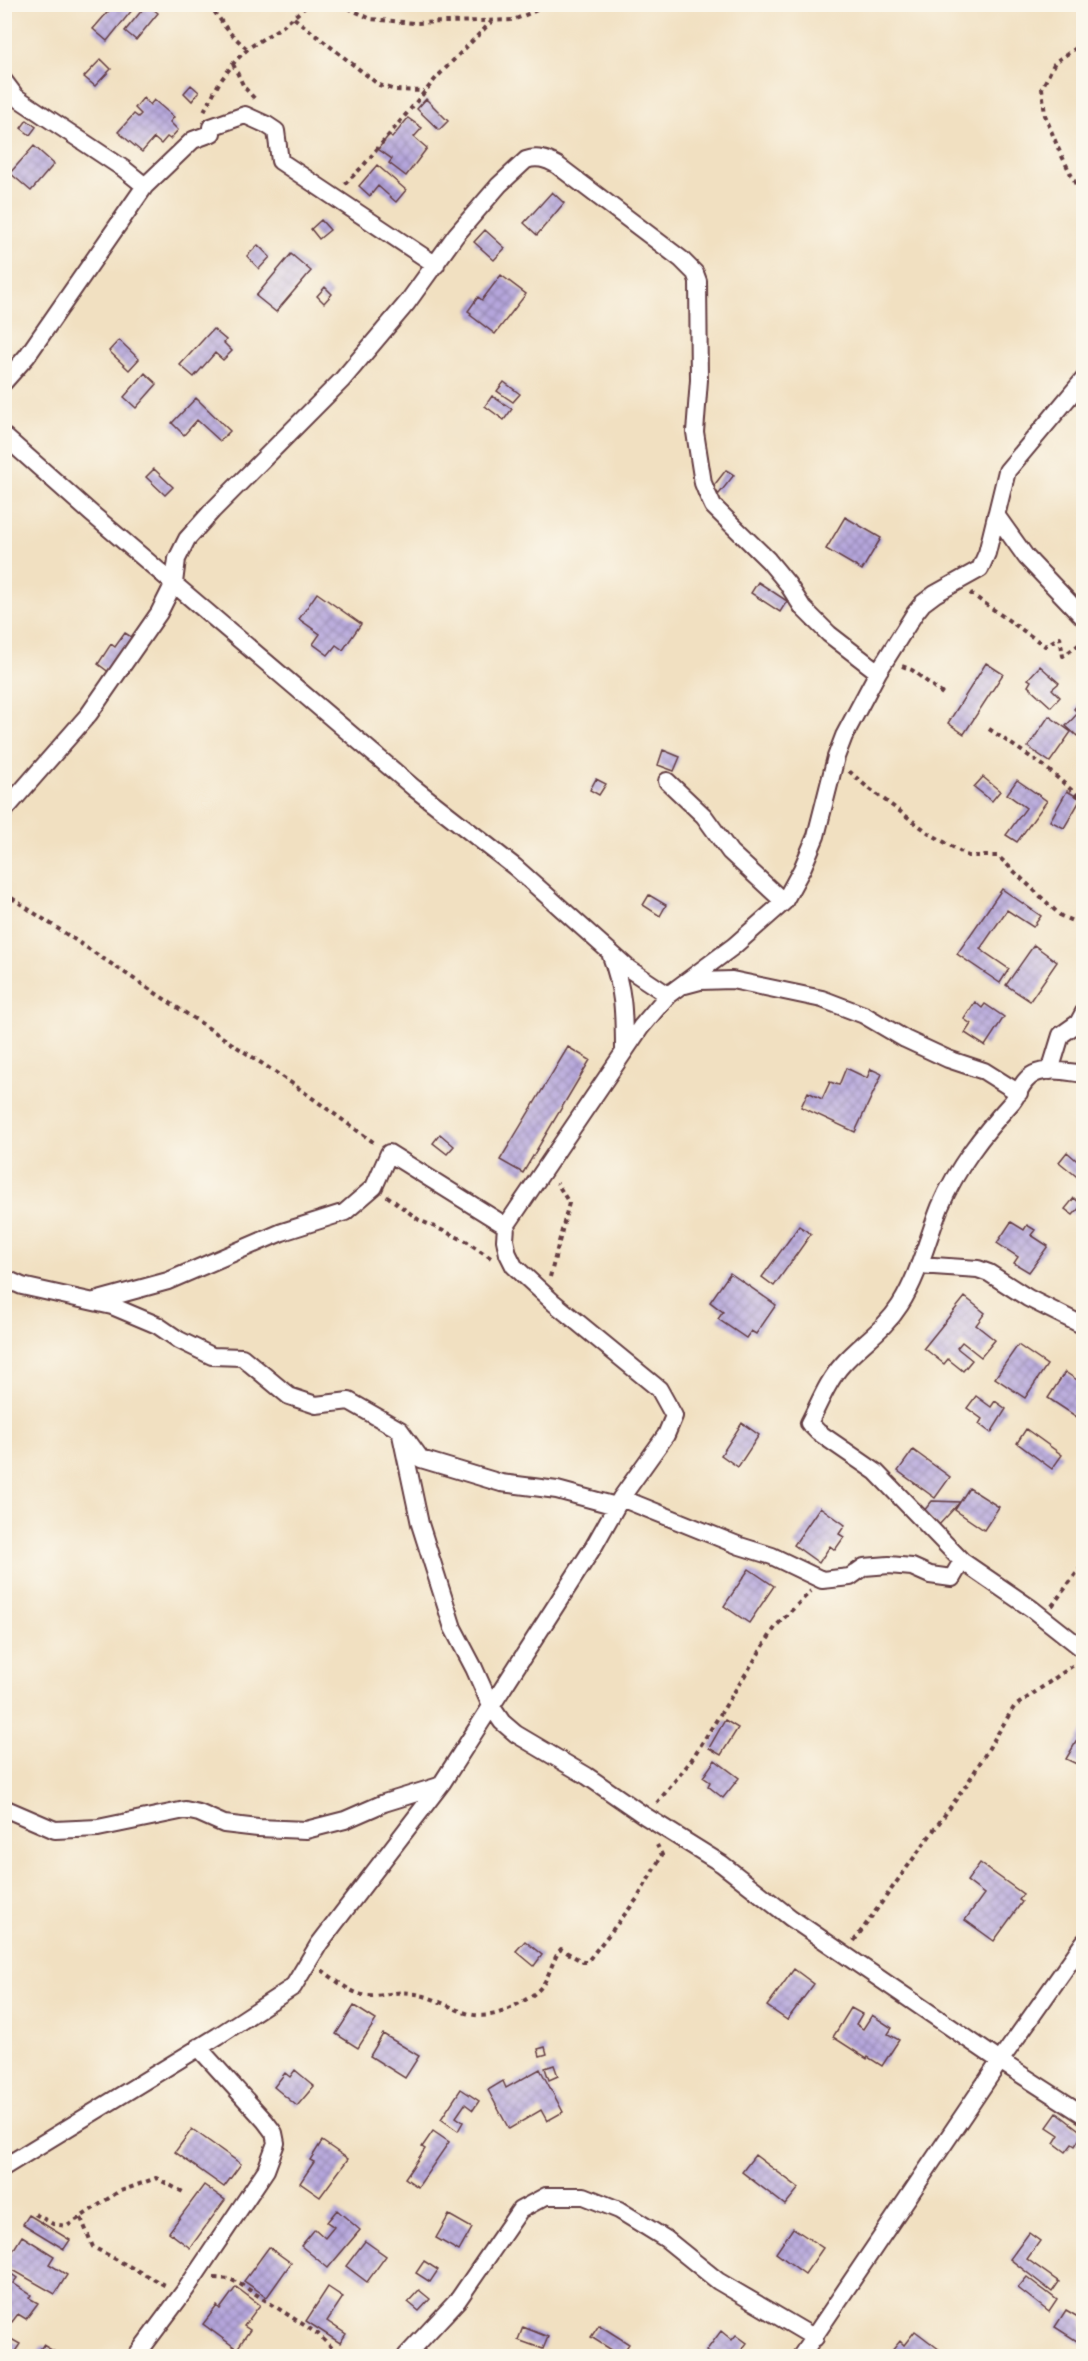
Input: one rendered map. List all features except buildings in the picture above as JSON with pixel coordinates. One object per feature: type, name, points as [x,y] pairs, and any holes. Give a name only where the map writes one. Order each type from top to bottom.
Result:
[{"type":"street","points":[[4,81],[16,97],[124,169],[145,186]]},
{"type":"street","points":[[4,382],[27,356],[145,186],[193,140],[212,133],[211,127],[244,115],[267,124],[276,131],[280,161],[436,265]]},
{"type":"street","points":[[4,811],[88,714],[159,614],[174,583],[177,559],[187,539],[342,380],[383,333],[436,265],[456,235],[499,185],[526,160],[537,158],[556,165],[690,267],[698,281],[699,297],[699,380],[695,432],[703,483],[713,506],[768,560],[787,583],[803,608],[829,634],[881,668]]},
{"type":"street","points":[[4,2167],[292,1987],[319,1944],[439,1786],[594,1546],[619,1502],[666,1435],[674,1416],[659,1389],[514,1266],[505,1240],[506,1226],[641,1027],[674,990],[734,946],[784,902],[816,836],[836,758],[848,728],[881,668],[923,603],[980,569],[987,553],[1007,471],[1083,379]]},
{"type":"street","points":[[4,436],[414,788],[515,867],[629,969],[674,990],[700,981],[732,980],[822,999],[864,1015],[905,1039],[948,1059],[984,1071],[1019,1093]]},
{"type":"street","points":[[996,515],[1026,557],[1083,618]]},
{"type":"street","points":[[667,781],[704,816],[730,852],[784,902]]},
{"type":"street","points":[[608,950],[622,991],[624,1052]]},
{"type":"street","points":[[1050,1071],[1061,1035],[1078,1023],[1083,1012]]},
{"type":"street","points":[[1083,1074],[1050,1071],[1035,1073],[1024,1080],[1019,1093],[987,1129],[969,1154],[941,1205],[914,1280],[898,1308],[881,1330],[842,1364],[809,1423],[818,1432],[876,1472],[962,1561],[1036,1612],[1083,1650]]},
{"type":"street","points":[[90,1302],[168,1281],[282,1232],[345,1212],[374,1187],[389,1153],[506,1226]]},
{"type":"street","points":[[919,1265],[978,1269],[989,1273],[1028,1298],[1083,1326]]},
{"type":"street","points":[[4,1278],[22,1286],[112,1306],[157,1325],[179,1340],[212,1356],[242,1357],[289,1396],[316,1405],[349,1401],[400,1430],[421,1460],[501,1483],[557,1490],[619,1502],[772,1556],[822,1580],[850,1577],[864,1567],[890,1565],[912,1567],[930,1575],[949,1579],[952,1578],[962,1561]]},
{"type":"street","points":[[400,1430],[420,1524],[453,1628],[491,1706],[502,1722],[516,1734],[587,1776],[645,1816],[722,1864],[791,1918],[1083,2115]]},
{"type":"street","points":[[4,1808],[55,1830],[98,1828],[185,1810],[200,1813],[224,1824],[306,1830],[345,1820],[384,1803],[439,1786]]},
{"type":"street","points":[[801,2356],[1083,1942]]},
{"type":"street","points":[[136,2356],[186,2289],[266,2170],[276,2143],[274,2133],[265,2121],[198,2047]]},
{"type":"street","points":[[406,2356],[458,2300],[520,2210],[546,2196],[584,2196],[619,2210],[666,2239],[718,2281],[815,2338]]},
{"type":"path","points":[[209,4],[247,50]]},
{"type":"path","points":[[193,140],[206,106],[219,82],[233,64],[247,50],[294,18],[309,4]]},
{"type":"path","points":[[340,4],[370,19],[414,23],[513,20],[535,11],[544,4]]},
{"type":"path","points":[[294,18],[379,85],[396,90],[424,92]]},
{"type":"path","points":[[333,196],[363,166],[424,92],[491,22]]},
{"type":"path","points":[[1083,43],[1055,62],[1042,88],[1046,116],[1083,201]]},
{"type":"path","points":[[233,64],[244,87],[261,105],[267,124]]},
{"type":"path","points":[[955,584],[1045,646],[1060,636],[1063,656],[1083,641]]},
{"type":"path","points":[[881,668],[896,664],[912,670],[944,695]]},
{"type":"path","points":[[989,729],[1044,766],[1083,801]]},
{"type":"path","points":[[836,758],[867,787],[929,833],[968,856],[998,856],[1061,916],[1083,926]]},
{"type":"path","points":[[4,893],[290,1082],[389,1153]]},
{"type":"path","points":[[1036,1612],[1047,1612],[1083,1563]]},
{"type":"path","points":[[308,1961],[359,1994],[375,1996],[391,1992],[412,1993],[434,1999],[457,2011],[487,2017],[502,2013],[542,1987],[561,1949],[582,1962],[587,1962],[637,1899],[662,1855],[645,1816],[690,1762],[776,1626],[822,1580]]},
{"type":"path","points":[[844,1954],[967,1784],[1014,1707],[1083,1658]]},
{"type":"path","points":[[35,2214],[53,2224],[67,2226],[118,2192],[156,2178],[183,2192]]}]
